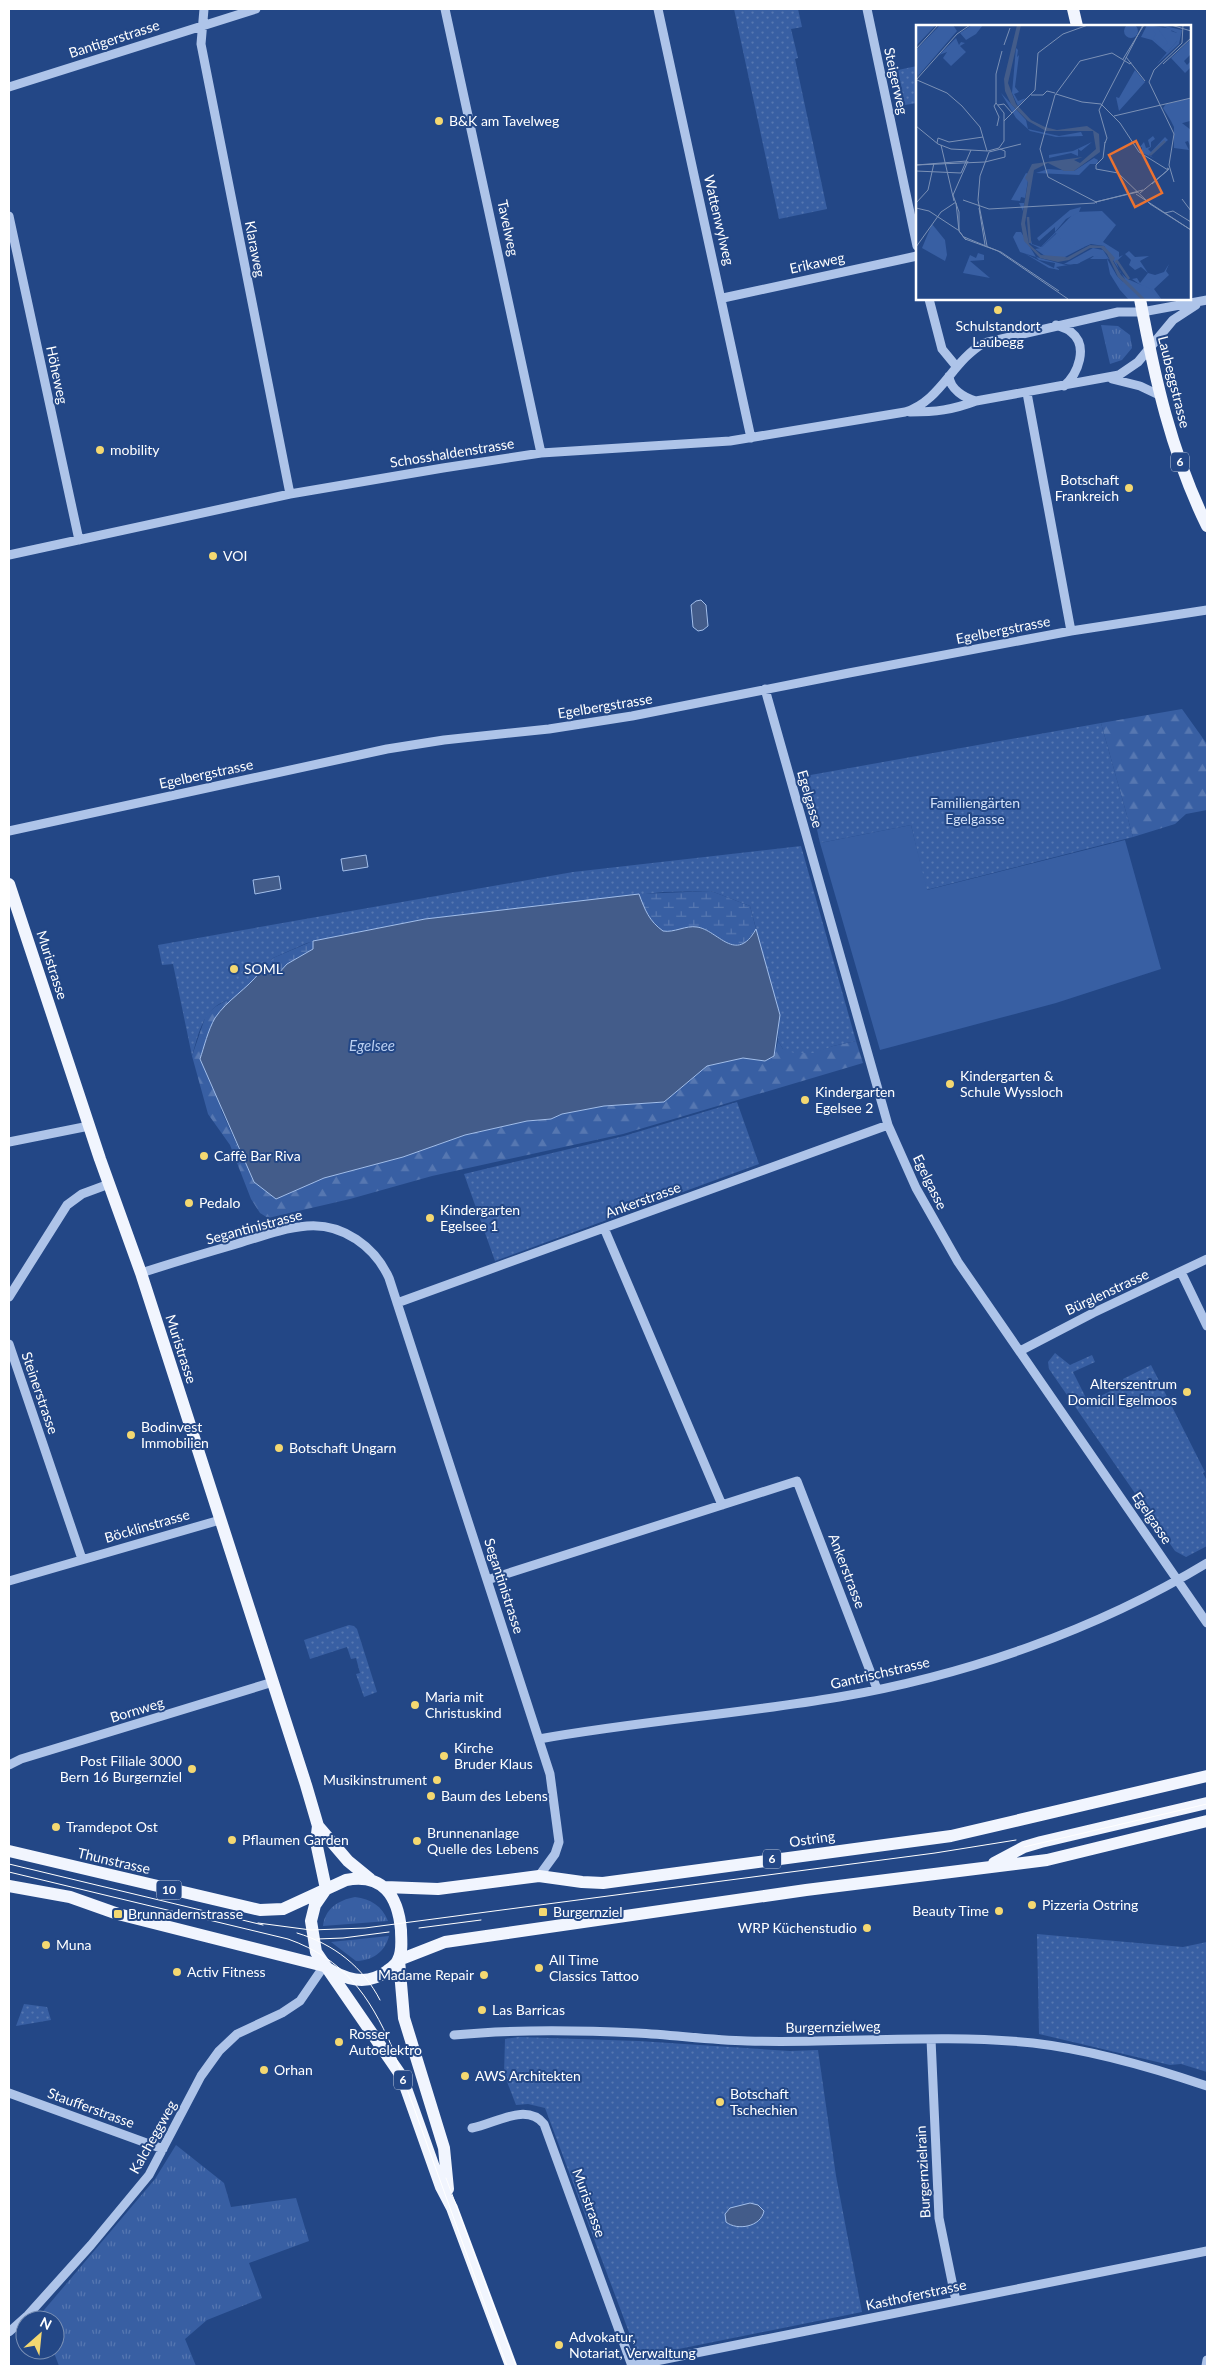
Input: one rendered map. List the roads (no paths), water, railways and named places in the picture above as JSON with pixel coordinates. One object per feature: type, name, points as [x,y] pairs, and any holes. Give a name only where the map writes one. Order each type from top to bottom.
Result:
[{"type":"main road","points":[[1073,9],[1077,25]]},
{"type":"main road","name":"Laubeggstrasse","points":[[1140,300],[1159,395],[1184,472],[1207,526]]},
{"type":"main road","name":"Muristrasse","points":[[9,884],[89,1126],[141,1273],[318,1826],[348,1861],[370,1879]]},
{"type":"main road","name":"Ostring","points":[[385,1888],[438,1890],[538,1876],[603,1883],[951,1836],[1207,1776]]},
{"type":"main road","points":[[987,1867],[1024,1847],[1207,1802]]},
{"type":"main road","points":[[9,1886],[70,1897],[118,1914],[324,1966],[346,1978],[360,1980],[384,1974],[398,1960],[445,1942],[626,1914],[1047,1860],[1207,1821]]},
{"type":"main road","name":"Muristrasse","points":[[318,1826],[316,1842],[326,1889]]},
{"type":"main road","name":"Thunstrasse","points":[[9,1851],[260,1910],[283,1908],[326,1889]]},
{"type":"main road","points":[[324,1966],[316,1952],[311,1921],[315,1905],[326,1889],[346,1880],[357,1878],[370,1879],[391,1894],[399,1916],[401,1943],[398,1960]]},
{"type":"main road","name":"6","points":[[398,1960],[404,2018],[444,2148],[446,2178],[452,2208]]},
{"type":"main road","name":"6","points":[[324,1966],[402,2078],[442,2188],[452,2208],[511,2366]]},
{"type":"street","name":"Klaraweg","points":[[204,9],[202,53],[290,494]]},
{"type":"street","name":"Bantigerstrasse","points":[[9,87],[256,9]]},
{"type":"street","name":"Tavelweg","points":[[445,9],[489,203],[541,453]]},
{"type":"street","name":"Wattenwylweg","points":[[658,9],[752,438]]},
{"type":"street","name":"Steigerweg","points":[[866,9],[916,241]]},
{"type":"street","name":"Höheweg","points":[[9,216],[79,540]]},
{"type":"street","name":"Erikaweg","points":[[722,298],[916,256]]},
{"type":"street","points":[[929,300],[942,349],[956,366]]},
{"type":"street","name":"Schosshaldenstrasse","points":[[9,555],[290,494],[541,453],[710,443],[752,438],[905,412],[921,406],[968,353],[984,342],[1118,312],[1142,312],[1205,301]]},
{"type":"street","name":"Schosshaldenstrasse","points":[[905,412],[932,413],[962,407],[976,400],[1109,378],[1132,368],[1173,320],[1205,301]]},
{"type":"street","points":[[1056,325],[1072,332],[1078,339],[1080,346],[1078,366],[1072,378],[1064,386]]},
{"type":"street","points":[[949,376],[951,384],[960,393],[976,400]]},
{"type":"street","name":"Schosshaldenstrasse","points":[[1109,378],[1140,386],[1159,395]]},
{"type":"street","points":[[1027,393],[1071,631]]},
{"type":"street","name":"Egelbergstrasse","points":[[9,831],[388,750],[444,740],[588,724],[1071,631],[1207,610]]},
{"type":"street","name":"Egelgasse","points":[[765,689],[888,1125],[916,1188],[958,1262],[1207,1623]]},
{"type":"street","name":"Ankerstrasse","points":[[722,1505],[604,1228],[888,1125]]},
{"type":"street","points":[[9,1142],[89,1126]]},
{"type":"street","points":[[9,1297],[67,1205],[82,1194],[109,1184]]},
{"type":"street","name":"Segantinistrasse","points":[[141,1273],[287,1230],[309,1226],[321,1226],[343,1232],[370,1250],[384,1268],[550,1774],[559,1842],[555,1854],[538,1876]]},
{"type":"street","points":[[397,1303],[604,1228]]},
{"type":"street","name":"Bürglenstrasse","points":[[1020,1351],[1067,1326],[1207,1259]]},
{"type":"street","points":[[1181,1272],[1207,1326]]},
{"type":"street","name":"Steinerstrasse","points":[[9,1344],[82,1559]]},
{"type":"street","name":"Ankerstrasse","points":[[487,1580],[797,1481],[877,1689]]},
{"type":"street","name":"Böcklinstrasse","points":[[9,1581],[220,1520]]},
{"type":"street","name":"Gantrischstrasse","points":[[539,1739],[793,1704],[877,1689],[964,1667],[1014,1652],[1090,1623],[1207,1563]]},
{"type":"street","name":"Bornweg","points":[[9,1765],[21,1759],[273,1682]]},
{"type":"street","name":"Kalcheggweg","points":[[9,2332],[28,2315],[112,2221],[149,2175],[201,2076],[219,2051],[238,2034],[282,2013],[300,2001],[324,1966]]},
{"type":"street","name":"Burgernzielweg","points":[[454,2034],[524,2030],[638,2033],[776,2042],[931,2039],[994,2040],[1060,2047],[1111,2058],[1207,2086]]},
{"type":"street","name":"Burgernzielrain","points":[[931,2039],[939,2218],[956,2301]]},
{"type":"street","name":"Staufferstrasse","points":[[9,2093],[163,2149]]},
{"type":"street","name":"Muristrasse","points":[[472,2128],[523,2113],[536,2116],[544,2124],[631,2366]]},
{"type":"street","name":"Kasthoferstrasse","points":[[631,2366],[1207,2251]]},
{"type":"street","points":[[1206,2366],[1207,2360]]},
{"type":"water","points":[[701,600],[706,605],[708,626],[698,631],[693,627],[691,605]]},
{"type":"water","points":[[366,855],[368,867],[343,871],[341,859]]},
{"type":"water","points":[[279,876],[281,889],[255,894],[253,880]]},
{"type":"water","name":"Egelsee","points":[[639,894],[648,915],[663,931],[697,927],[705,929],[727,943],[734,945],[741,944],[749,939],[756,929],[780,1015],[774,1056],[765,1061],[743,1058],[707,1066],[664,1102],[604,1106],[562,1114],[551,1119],[527,1121],[465,1135],[403,1157],[324,1178],[276,1199],[254,1182],[200,1059],[215,1018],[260,972],[277,975],[287,964],[313,949],[313,941],[425,919]]},
{"type":"water","points":[[750,2203],[758,2205],[764,2211],[758,2221],[742,2227],[726,2222],[725,2214],[730,2208]]},
{"type":"tram line","points":[[1024,1847],[1207,1804]]},
{"type":"tram line","points":[[258,1923],[311,1930],[365,1928],[935,1853],[1016,1840]]},
{"type":"tram line","points":[[9,1864],[263,1925]]},
{"type":"tram line","points":[[9,1872],[288,1939],[308,1947],[339,1968],[364,1995],[392,2047],[507,2366]]},
{"type":"tram line","points":[[419,1928],[481,1920]]},
{"type":"tram line","points":[[317,1939],[343,1938],[389,1932]]},
{"type":"tram line","points":[[297,1933],[323,1943],[346,1958],[365,1977],[380,2000]]},
{"type":"tram line","points":[[446,2178],[516,2366]]},
{"type":"place","name":"B&K am Tavelweg","points":[[439,121]]},
{"type":"place","name":"Schulstandort Laubegg","points":[[998,310]]},
{"type":"place","name":"mobility","points":[[100,450]]},
{"type":"place","name":"Botschaft Frankreich","points":[[1129,488]]},
{"type":"place","name":"VOI","points":[[213,556]]},
{"type":"place","name":"SOML","points":[[234,969]]},
{"type":"place","name":"Kindergarten & Schule Wyssloch","points":[[950,1084]]},
{"type":"place","name":"Kindergarten Egelsee 2","points":[[805,1100]]},
{"type":"place","name":"Caffè Bar Riva","points":[[204,1156]]},
{"type":"place","name":"Pedalo","points":[[189,1203]]},
{"type":"place","name":"Kindergarten Egelsee 1","points":[[430,1218]]},
{"type":"place","name":"Alterszentrum Domicil Egelmoos","points":[[1187,1392]]},
{"type":"place","name":"Bodinvest Immobilien","points":[[131,1435]]},
{"type":"place","name":"Botschaft Ungarn","points":[[279,1448]]},
{"type":"place","name":"Maria mit Christuskind","points":[[415,1705]]},
{"type":"place","name":"Kirche Bruder Klaus","points":[[444,1756]]},
{"type":"place","name":"Post Filiale 3000 Bern 16 Burgernziel","points":[[192,1769]]},
{"type":"place","name":"Musikinstrument","points":[[437,1780]]},
{"type":"place","name":"Baum des Lebens","points":[[431,1796]]},
{"type":"place","name":"Tramdepot Ost","points":[[56,1827]]},
{"type":"place","name":"Pflaumen Garden","points":[[232,1840]]},
{"type":"place","name":"Brunnenanlage Quelle des Lebens","points":[[417,1841]]},
{"type":"place","name":"Pizzeria Ostring","points":[[1032,1905]]},
{"type":"place","name":"Beauty Time","points":[[999,1911]]},
{"type":"place","name":"Burgernziel","points":[[543,1912]]},
{"type":"place","name":"Brunnadernstrasse","points":[[118,1914]]},
{"type":"place","name":"WRP Küchenstudio","points":[[867,1928]]},
{"type":"place","name":"Muna","points":[[46,1945]]},
{"type":"place","name":"All Time Classics Tattoo","points":[[539,1968]]},
{"type":"place","name":"Activ Fitness","points":[[177,1972]]},
{"type":"place","name":"Madame Repair","points":[[484,1975]]},
{"type":"place","name":"Las Barricas","points":[[482,2010]]},
{"type":"place","name":"Rosser Autoelektro","points":[[339,2042]]},
{"type":"place","name":"Orhan","points":[[264,2070]]},
{"type":"place","name":"AWS Architekten","points":[[465,2076]]},
{"type":"place","name":"Botschaft Tschechien","points":[[720,2102]]},
{"type":"place","name":"Advokatur, Notariat, Verwaltung","points":[[559,2345]]},
{"type":"park label","name":"Familiengärten Egelgasse","points":[[975,812]]}]
